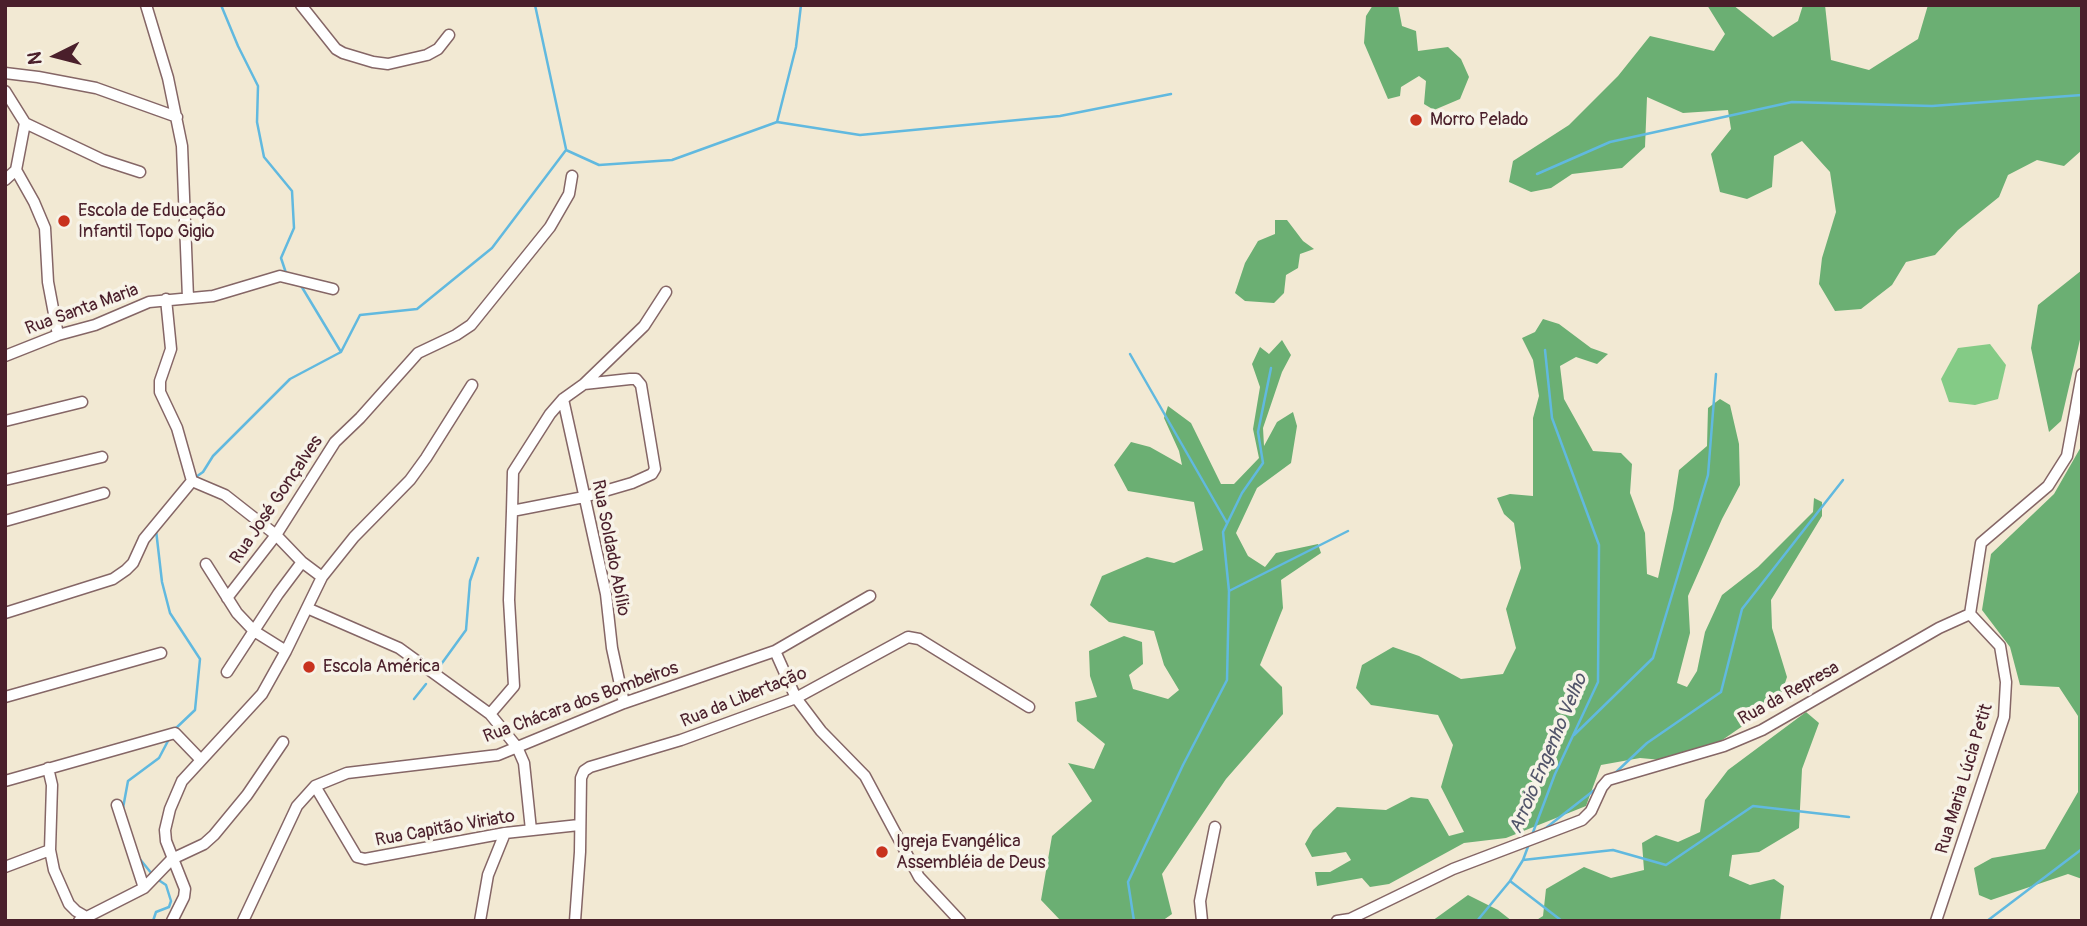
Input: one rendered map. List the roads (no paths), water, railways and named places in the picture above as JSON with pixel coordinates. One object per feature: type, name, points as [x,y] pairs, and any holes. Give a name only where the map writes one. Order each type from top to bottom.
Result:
[{"type":"street","points":[[146,5],[163,58],[182,146],[188,298]]},
{"type":"street","points":[[301,5],[336,48],[343,53],[373,62],[388,64],[427,55],[438,49],[449,35]]},
{"type":"street","points":[[5,73],[96,88],[177,117]]},
{"type":"street","points":[[5,91],[25,123],[103,160],[140,172]]},
{"type":"street","points":[[5,180],[16,170],[25,123]]},
{"type":"street","points":[[16,170],[45,228],[48,282],[58,335]]},
{"type":"street","name":"Rua José Gonçalves","points":[[228,598],[276,535],[335,442],[418,353],[471,325],[550,227],[569,194],[572,176]]},
{"type":"street","name":"Rua Santa Maria","points":[[5,356],[58,335],[95,325],[149,302],[213,296],[280,276],[333,289]]},
{"type":"street","points":[[490,714],[514,686],[509,600],[513,472],[563,398],[584,384],[644,326],[666,292]]},
{"type":"street","points":[[166,299],[172,349],[160,381],[160,392],[177,428],[192,481]]},
{"type":"street","points":[[1970,614],[1981,543],[2048,486],[2067,456],[2082,374]]},
{"type":"street","points":[[512,511],[584,497],[632,483],[652,474],[655,469],[642,385],[636,379],[584,384]]},
{"type":"street","points":[[172,921],[185,889],[166,841],[170,809],[182,781],[262,694],[322,578],[355,537],[410,480],[472,385]]},
{"type":"street","name":"Rua Soldado Abílio","points":[[563,398],[606,594],[612,648],[624,703]]},
{"type":"street","points":[[5,421],[82,402]]},
{"type":"street","points":[[5,480],[102,457]]},
{"type":"street","points":[[192,481],[225,495],[276,535],[322,578]]},
{"type":"street","points":[[5,613],[113,579],[133,563],[144,539],[192,481]]},
{"type":"street","points":[[5,521],[104,493]]},
{"type":"street","points":[[227,672],[302,562]]},
{"type":"street","points":[[206,564],[254,631],[286,651]]},
{"type":"street","name":"Rua Chácara dos Bombeiros","points":[[315,786],[348,773],[498,755],[624,703],[775,652],[870,596]]},
{"type":"street","points":[[307,608],[399,648],[490,714],[517,747],[524,763],[531,830]]},
{"type":"street","name":"Rua da Represa","points":[[1337,921],[1350,919],[1453,869],[1582,820],[1591,811],[1608,780],[1724,746],[1762,730],[1939,628],[1970,614]]},
{"type":"street","name":"Rua Maria Lúcia Petit","points":[[1936,921],[2004,717],[2007,682],[2000,646],[1970,614]]},
{"type":"street","name":"Rua da Libertação","points":[[575,921],[580,852],[580,778],[590,767],[681,740],[796,698],[908,638],[919,639],[1029,707]]},
{"type":"street","points":[[775,652],[796,698],[821,731],[865,776],[919,877],[960,921]]},
{"type":"street","points":[[5,697],[161,653]]},
{"type":"street","points":[[5,780],[172,734],[201,760]]},
{"type":"street","points":[[48,768],[52,790],[51,850],[54,870],[69,904],[86,920],[144,888],[172,859],[204,844],[214,835],[247,795],[283,742]]},
{"type":"street","points":[[243,921],[297,806],[315,786]]},
{"type":"street","name":"Rua Capitão Viriato","points":[[315,786],[357,857],[365,859],[505,833],[579,825]]},
{"type":"street","points":[[117,805],[144,888]]},
{"type":"street","points":[[1202,921],[1200,901],[1214,827]]},
{"type":"street","points":[[480,921],[488,876],[505,833]]},
{"type":"street","points":[[5,867],[51,850]]},
{"type":"waterway","points":[[221,5],[258,86],[257,122],[264,157],[292,191],[294,228],[281,258],[286,273]]},
{"type":"waterway","points":[[535,5],[566,149]]},
{"type":"waterway","points":[[777,122],[796,47],[801,5]]},
{"type":"waterway","points":[[193,479],[203,472],[213,456],[290,379],[341,352],[360,315],[417,309],[492,248],[566,150],[599,165],[672,160],[777,122],[860,135],[1060,116],[1171,94]]},
{"type":"waterway","points":[[1537,174],[1610,142],[1792,102],[1932,106],[2082,95]]},
{"type":"waterway","points":[[300,284],[341,352]]},
{"type":"waterway","name":"Arroio Engenho Velho","points":[[1532,835],[1555,774],[1598,682],[1599,545],[1552,418],[1545,350]]},
{"type":"waterway","points":[[1130,354],[1227,523]]},
{"type":"waterway","points":[[1134,921],[1128,882],[1183,765],[1227,680],[1229,591],[1223,532],[1242,493],[1263,463],[1258,432],[1271,368]]},
{"type":"waterway","points":[[1574,735],[1653,658],[1708,475],[1716,374]]},
{"type":"waterway","points":[[1613,775],[1647,743],[1721,692],[1742,609],[1843,480]]},
{"type":"waterway","points":[[156,530],[162,582],[170,613],[200,659],[195,710],[174,730]]},
{"type":"waterway","points":[[1229,591],[1348,531]]},
{"type":"waterway","points":[[437,670],[466,630],[470,581],[478,558]]},
{"type":"waterway","points":[[414,699],[426,684]]},
{"type":"waterway","points":[[123,808],[128,781],[159,758],[169,739]]},
{"type":"waterway","points":[[1542,831],[1597,788]]},
{"type":"waterway","points":[[1523,860],[1613,850],[1666,865],[1753,806],[1849,817]]},
{"type":"waterway","points":[[1477,921],[1510,881],[1529,844]]},
{"type":"waterway","points":[[1987,921],[2082,849]]},
{"type":"waterway","points":[[139,858],[152,874]]},
{"type":"waterway","points":[[153,921],[156,912],[169,907],[171,901],[166,885],[157,879]]},
{"type":"waterway","points":[[1510,881],[1562,921]]},
{"type":"place","name":"Morro Pelado","points":[[1416,120]]},
{"type":"place","name":"Escola de Educação Infantil Topo Gigio","points":[[64,221]]},
{"type":"place","name":"Escola América","points":[[309,667]]},
{"type":"place","name":"Igreja Evangélica Assembléia de Deus","points":[[882,852]]}]
